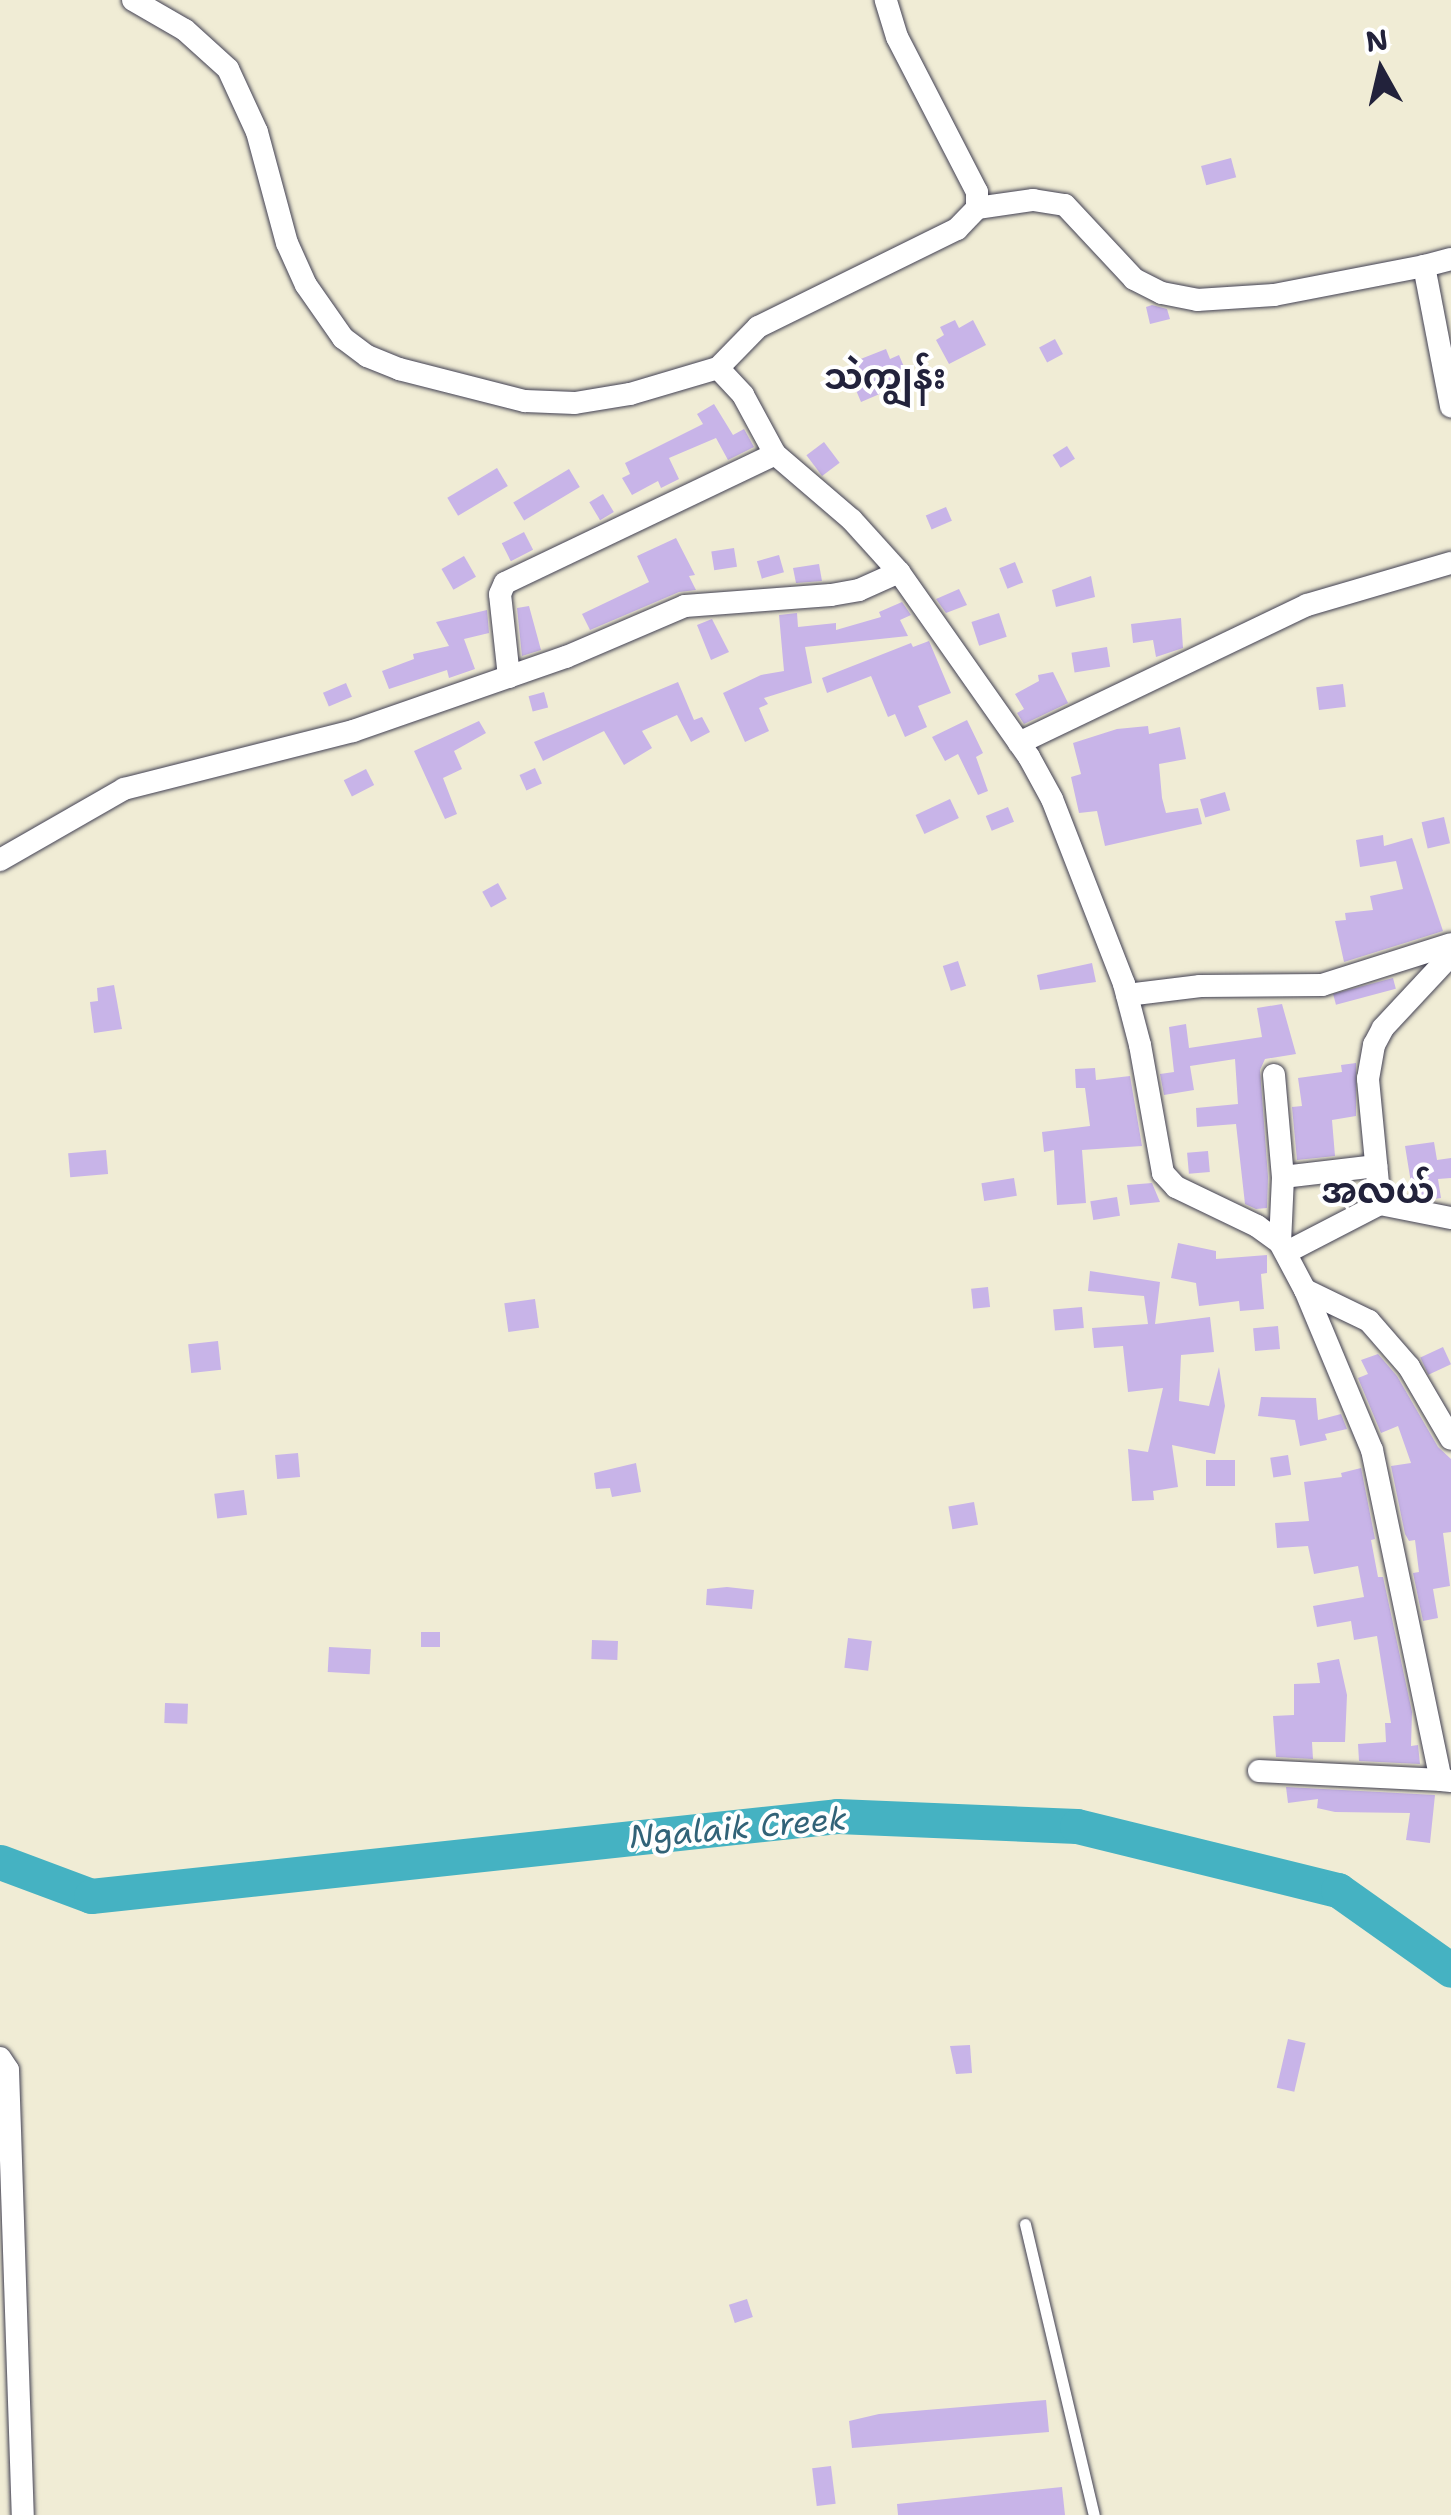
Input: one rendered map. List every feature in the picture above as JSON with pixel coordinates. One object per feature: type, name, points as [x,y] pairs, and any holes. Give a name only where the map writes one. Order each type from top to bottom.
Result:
[{"type":"street","points":[[133,0],[185,30],[228,69],[251,115],[288,243],[306,286],[343,338],[367,356],[398,369],[525,401],[574,403],[630,394],[718,368],[758,327],[957,230],[977,208],[1034,200],[1064,205],[1134,279],[1162,292],[1197,300],[1274,295],[1451,259]]},
{"type":"street","points":[[886,0],[897,37],[977,192],[977,208]]},
{"type":"street","points":[[1424,266],[1451,406]]},
{"type":"street","points":[[718,368],[742,395],[775,454],[852,520],[899,572],[1019,743],[1052,798],[1127,995],[1163,1173],[1176,1187],[1257,1226],[1283,1248],[1372,1450],[1446,1780],[1259,1772]]},
{"type":"street","points":[[509,677],[500,594],[504,583],[775,454]]},
{"type":"street","points":[[1019,743],[1307,605],[1451,563]]},
{"type":"street","points":[[0,860],[124,788],[353,730],[614,639],[685,606],[832,595],[859,590],[899,572]]},
{"type":"street","points":[[1127,995],[1200,986],[1322,984],[1451,944]]},
{"type":"street","points":[[1380,1204],[1368,1079],[1374,1044],[1383,1028],[1451,955]]},
{"type":"street","points":[[1274,1075],[1283,1176],[1283,1248]]},
{"type":"street","points":[[1283,1176],[1376,1166]]},
{"type":"street","points":[[1283,1248],[1380,1204],[1451,1218]]},
{"type":"street","points":[[1304,1290],[1369,1321],[1409,1367],[1451,1438]]},
{"type":"street","points":[[0,2058],[8,2070],[23,2515]]},
{"type":"lane","points":[[1025,2224],[1094,2515]]},
{"type":"building","points":[[1231,158],[1236,177],[1206,185],[1201,166]]},
{"type":"building","points":[[1146,307],[1167,309],[1170,319],[1150,324]]},
{"type":"building","points":[[955,320],[959,328],[973,320],[986,345],[949,364],[936,340],[944,335],[940,327]]},
{"type":"building","points":[[1055,339],[1063,354],[1047,362],[1039,347]]},
{"type":"building","points":[[886,349],[890,359],[899,355],[910,381],[861,402],[850,376],[857,373],[853,362]]},
{"type":"building","points":[[714,404],[733,435],[744,429],[754,447],[728,460],[716,438],[669,458],[679,479],[661,488],[658,481],[632,495],[622,478],[630,474],[625,463],[703,424],[697,414]]},
{"type":"building","points":[[824,442],[840,463],[822,476],[806,455]]},
{"type":"building","points":[[1067,446],[1075,459],[1061,468],[1053,455]]},
{"type":"building","points":[[497,468],[508,486],[458,516],[447,498]]},
{"type":"building","points":[[569,469],[580,487],[524,520],[513,502]]},
{"type":"building","points":[[603,494],[614,512],[600,520],[589,502]]},
{"type":"building","points":[[946,507],[952,521],[932,529],[926,516]]},
{"type":"building","points":[[524,532],[533,550],[511,561],[502,543]]},
{"type":"building","points":[[676,538],[695,575],[689,576],[696,590],[679,592],[590,630],[582,614],[649,582],[637,556]]},
{"type":"building","points":[[734,548],[737,567],[714,570],[711,552]]},
{"type":"building","points":[[779,555],[784,572],[762,579],[757,561]]},
{"type":"building","points":[[464,556],[476,577],[453,590],[441,569]]},
{"type":"building","points":[[1015,562],[1023,582],[1007,589],[999,568]]},
{"type":"building","points":[[819,564],[822,581],[796,583],[793,568]]},
{"type":"building","points":[[1091,576],[1095,597],[1056,607],[1052,590]]},
{"type":"building","points":[[959,589],[967,605],[946,613],[936,599]]},
{"type":"building","points":[[902,602],[911,615],[900,620],[908,636],[805,647],[812,683],[764,698],[768,704],[759,708],[769,731],[745,742],[723,693],[761,675],[784,671],[779,615],[797,613],[798,627],[836,623],[836,630],[881,617],[879,612]]},
{"type":"building","points":[[529,606],[541,650],[522,656],[517,608]]},
{"type":"building","points":[[487,610],[489,633],[464,639],[475,669],[449,678],[447,670],[389,689],[382,671],[414,659],[413,654],[449,646],[436,622]]},
{"type":"building","points":[[999,613],[1007,637],[979,646],[971,622]]},
{"type":"building","points":[[1181,618],[1183,648],[1156,657],[1153,640],[1133,643],[1131,624]]},
{"type":"building","points":[[712,619],[729,652],[711,660],[697,625]]},
{"type":"building","points":[[929,641],[951,693],[918,706],[927,727],[905,737],[895,714],[888,717],[871,676],[827,693],[822,678],[911,643],[913,647]]},
{"type":"building","points":[[1107,647],[1110,667],[1075,672],[1071,653]]},
{"type":"building","points":[[1053,672],[1068,703],[1024,724],[1017,713],[1024,709],[1015,694],[1039,681],[1038,675]]},
{"type":"building","points":[[678,682],[694,720],[702,717],[710,732],[691,742],[677,715],[642,731],[652,748],[624,765],[604,731],[543,761],[534,742]]},
{"type":"building","points":[[346,683],[352,697],[329,707],[323,693]]},
{"type":"building","points":[[1343,684],[1346,707],[1319,710],[1316,687]]},
{"type":"building","points":[[544,692],[548,707],[533,712],[529,696]]},
{"type":"building","points":[[967,720],[983,753],[976,757],[988,791],[978,795],[958,754],[945,761],[932,737]]},
{"type":"building","points":[[479,721],[486,733],[454,751],[462,769],[443,778],[457,814],[445,819],[414,751]]},
{"type":"building","points":[[1148,726],[1149,734],[1180,727],[1186,759],[1159,764],[1162,798],[1166,813],[1198,808],[1202,824],[1105,846],[1097,811],[1079,813],[1071,777],[1081,774],[1073,743],[1117,729]]},
{"type":"building","points":[[535,768],[542,784],[526,790],[519,775]]},
{"type":"building","points":[[366,769],[374,785],[352,796],[344,780]]},
{"type":"building","points":[[1225,792],[1230,810],[1205,817],[1200,799]]},
{"type":"building","points":[[950,799],[959,818],[924,834],[916,815]]},
{"type":"building","points":[[1008,807],[1014,822],[992,831],[986,816]]},
{"type":"building","points":[[1444,817],[1450,843],[1428,848],[1422,822]]},
{"type":"building","points":[[1383,835],[1384,846],[1412,838],[1443,931],[1344,962],[1335,921],[1346,920],[1345,913],[1373,910],[1370,896],[1403,889],[1396,861],[1360,867],[1356,840]]},
{"type":"building","points":[[498,883],[507,899],[491,907],[482,892]]},
{"type":"building","points":[[958,961],[966,986],[951,991],[943,966]]},
{"type":"building","points":[[1092,963],[1096,982],[1040,990],[1037,975]]},
{"type":"building","points":[[1393,978],[1396,989],[1336,1005],[1333,994]]},
{"type":"building","points":[[114,985],[122,1029],[94,1033],[90,1002],[98,1001],[97,988]]},
{"type":"building","points":[[1282,1004],[1296,1054],[1265,1059],[1260,1070],[1268,1177],[1267,1208],[1256,1209],[1245,1204],[1236,1124],[1197,1127],[1196,1108],[1238,1104],[1235,1059],[1190,1066],[1194,1090],[1164,1095],[1160,1074],[1174,1072],[1169,1027],[1186,1024],[1189,1048],[1262,1037],[1257,1008]]},
{"type":"building","points":[[1356,1063],[1356,1116],[1332,1120],[1335,1156],[1297,1160],[1292,1107],[1302,1106],[1298,1078],[1342,1072],[1341,1065]]},
{"type":"building","points":[[1095,1068],[1096,1080],[1130,1076],[1142,1146],[1082,1150],[1086,1203],[1057,1205],[1054,1150],[1044,1152],[1042,1132],[1090,1126],[1085,1088],[1076,1088],[1075,1069]]},
{"type":"building","points":[[1434,1142],[1437,1160],[1451,1158],[1451,1178],[1438,1179],[1441,1198],[1413,1195],[1405,1146]]},
{"type":"building","points":[[106,1150],[108,1174],[70,1177],[68,1153]]},
{"type":"building","points":[[1208,1151],[1210,1172],[1189,1174],[1187,1153]]},
{"type":"building","points":[[1014,1178],[1017,1196],[984,1201],[981,1183]]},
{"type":"building","points":[[1152,1183],[1160,1202],[1130,1205],[1127,1185]]},
{"type":"building","points":[[1117,1197],[1120,1216],[1093,1220],[1090,1201]]},
{"type":"building","points":[[1178,1243],[1216,1251],[1216,1259],[1267,1255],[1267,1273],[1261,1274],[1264,1309],[1240,1311],[1239,1301],[1199,1306],[1196,1283],[1171,1278]]},
{"type":"building","points":[[1090,1271],[1160,1282],[1155,1324],[1210,1317],[1214,1352],[1181,1355],[1179,1401],[1209,1406],[1219,1367],[1225,1406],[1215,1454],[1172,1445],[1178,1487],[1153,1491],[1154,1500],[1132,1501],[1128,1449],[1148,1452],[1163,1388],[1128,1392],[1123,1346],[1094,1348],[1092,1328],[1148,1324],[1144,1296],[1088,1291]]},
{"type":"building","points":[[988,1287],[990,1307],[973,1309],[971,1289]]},
{"type":"building","points":[[535,1299],[539,1328],[508,1332],[504,1303]]},
{"type":"building","points":[[1082,1307],[1084,1328],[1055,1330],[1053,1310]]},
{"type":"building","points":[[1278,1326],[1280,1349],[1255,1351],[1253,1328]]},
{"type":"building","points":[[218,1341],[221,1370],[191,1373],[188,1344]]},
{"type":"building","points":[[1443,1347],[1451,1364],[1428,1375],[1420,1358]]},
{"type":"building","points":[[1378,1354],[1397,1376],[1438,1447],[1451,1459],[1451,1532],[1443,1533],[1450,1586],[1433,1589],[1438,1618],[1423,1621],[1413,1573],[1419,1572],[1415,1540],[1409,1541],[1405,1534],[1391,1466],[1411,1463],[1398,1426],[1381,1433],[1358,1378],[1368,1374],[1361,1360]]},
{"type":"building","points":[[1261,1397],[1316,1398],[1318,1420],[1341,1414],[1347,1429],[1325,1434],[1327,1440],[1300,1446],[1295,1420],[1258,1416]]},
{"type":"building","points":[[298,1453],[300,1477],[277,1479],[275,1455]]},
{"type":"building","points":[[1288,1455],[1291,1475],[1273,1478],[1270,1458]]},
{"type":"building","points":[[1206,1460],[1235,1460],[1235,1486],[1206,1486]]},
{"type":"building","points":[[636,1463],[641,1492],[612,1497],[610,1488],[596,1489],[594,1473]]},
{"type":"building","points":[[1361,1468],[1378,1577],[1383,1577],[1412,1712],[1411,1746],[1418,1745],[1420,1764],[1359,1761],[1358,1744],[1386,1742],[1385,1723],[1391,1723],[1377,1636],[1354,1640],[1351,1621],[1317,1627],[1313,1606],[1364,1597],[1358,1566],[1314,1574],[1308,1546],[1277,1548],[1275,1523],[1309,1521],[1304,1482],[1342,1477],[1341,1473]]},
{"type":"building","points":[[244,1490],[247,1515],[217,1518],[214,1494]]},
{"type":"building","points":[[974,1502],[978,1525],[952,1529],[948,1507]]},
{"type":"building","points":[[707,1589],[754,1590],[752,1609],[706,1605]]},
{"type":"building","points":[[421,1632],[440,1632],[440,1647],[421,1647]]},
{"type":"building","points":[[848,1638],[872,1641],[868,1671],[844,1668]]},
{"type":"building","points":[[592,1640],[618,1641],[617,1660],[591,1659]]},
{"type":"building","points":[[329,1647],[371,1649],[370,1674],[328,1672]]},
{"type":"building","points":[[1339,1659],[1347,1695],[1345,1742],[1312,1742],[1313,1759],[1276,1757],[1273,1716],[1294,1715],[1294,1684],[1320,1683],[1317,1663]]},
{"type":"building","points":[[165,1703],[188,1704],[187,1724],[164,1723]]},
{"type":"building","points":[[1286,1787],[1435,1795],[1430,1843],[1406,1840],[1410,1813],[1335,1812],[1317,1808],[1318,1799],[1288,1803]]},
{"type":"building","points":[[1288,2039],[1306,2043],[1294,2092],[1277,2088]]},
{"type":"building","points":[[970,2045],[972,2073],[956,2074],[950,2046]]},
{"type":"building","points":[[747,2299],[753,2317],[735,2323],[729,2305]]},
{"type":"building","points":[[1046,2400],[1049,2432],[852,2448],[849,2421],[879,2414]]},
{"type":"building","points":[[831,2466],[836,2504],[817,2506],[812,2468]]},
{"type":"building","points":[[1062,2487],[1065,2515],[898,2515],[897,2504]]},
{"type":"waterway","name":"Ngalaik Creek","points":[[0,1862],[91,1896],[837,1816],[1077,1826],[1338,1890],[1451,1970]]},
{"type":"district","name":"သဲကျွန်း","points":[[885,377]]},
{"type":"district","name":"အလယ်","points":[[1378,1191]]}]
